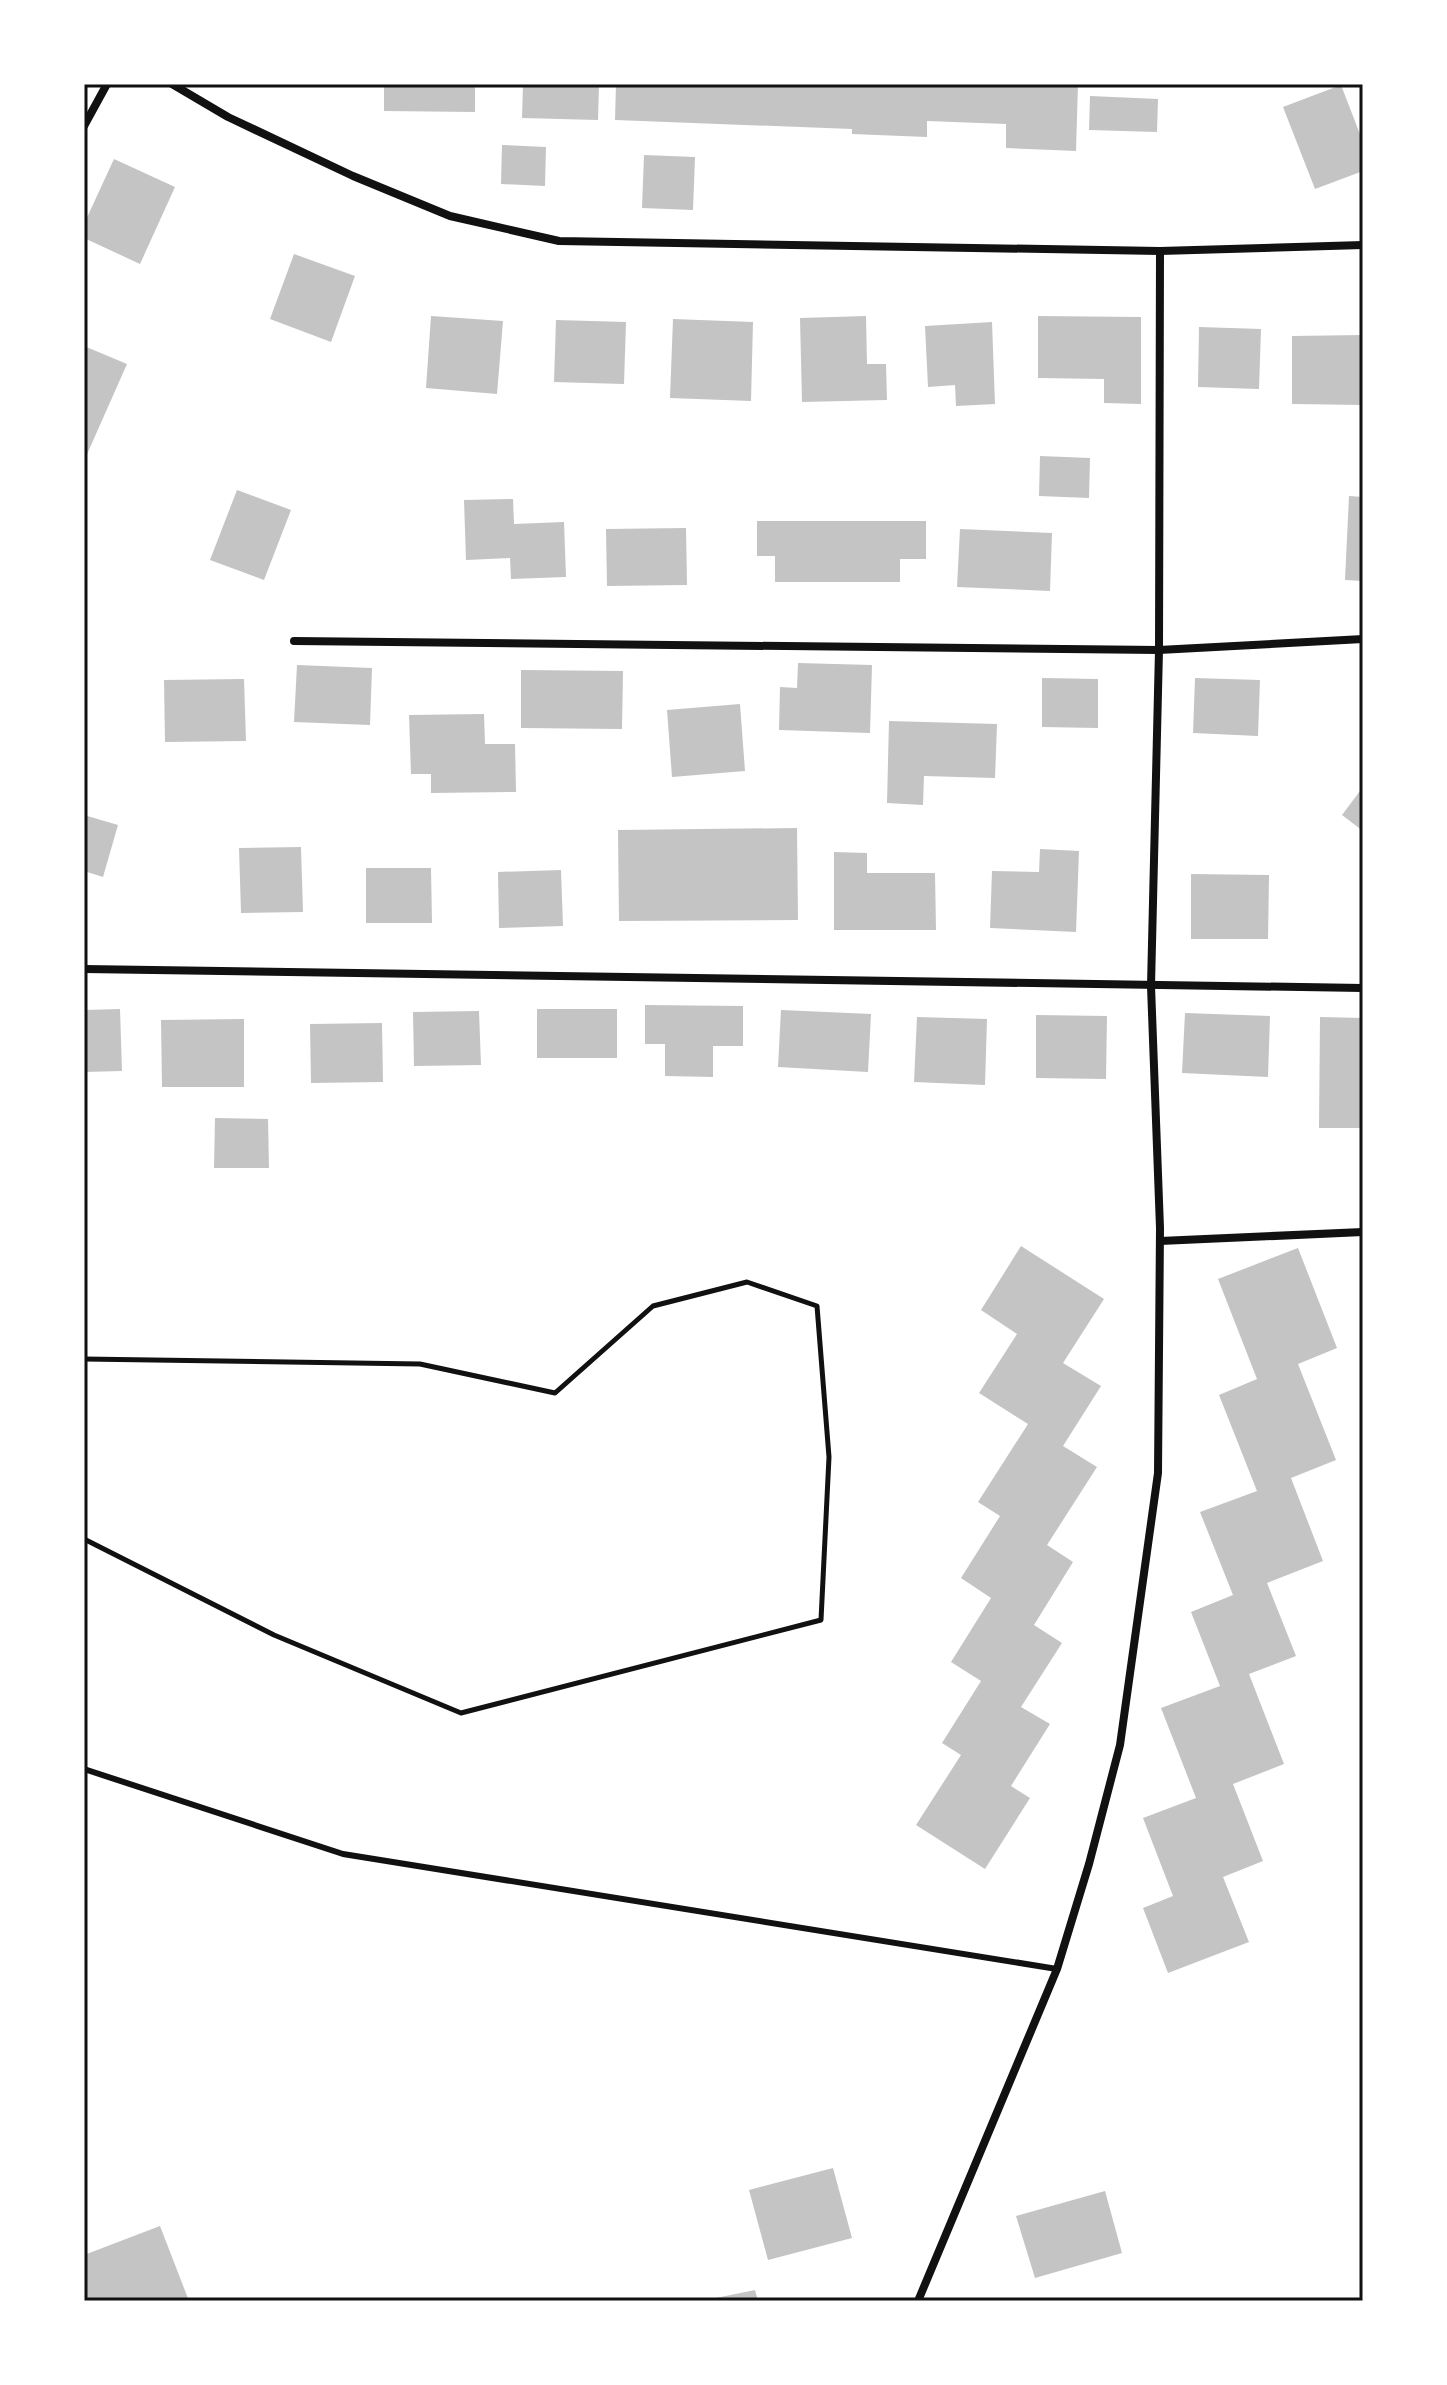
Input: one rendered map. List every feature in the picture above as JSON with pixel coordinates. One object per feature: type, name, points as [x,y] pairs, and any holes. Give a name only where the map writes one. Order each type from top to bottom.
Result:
[{"type":"street","points":[[84,126],[107,84]]},
{"type":"street","points":[[172,84],[228,117],[436,211],[559,241],[1160,251],[1363,245]]},
{"type":"street","points":[[918,2301],[1057,1969],[1089,1864],[1120,1745],[1158,1473],[1160,1241],[1151,986],[1159,650],[1160,251]]},
{"type":"street","points":[[294,641],[1159,650],[1363,639]]},
{"type":"street","points":[[84,969],[1363,988]]},
{"type":"street","points":[[1160,1241],[1363,1232]]},
{"type":"lane","points":[[84,1769],[343,1854],[1057,1969]]},
{"type":"path","points":[[84,1359],[420,1364],[555,1393],[653,1306],[747,1282],[817,1306],[829,1457],[821,1620],[461,1713],[274,1635],[84,1539]]},
{"type":"building","points":[[384,84],[475,84],[475,112],[384,111]]},
{"type":"building","points":[[523,84],[599,84],[598,120],[522,118]]},
{"type":"building","points":[[616,84],[1078,84],[1076,151],[1006,148],[1006,124],[927,121],[927,137],[852,134],[852,129],[615,120]]},
{"type":"building","points":[[1341,85],[1363,142],[1363,171],[1315,189],[1283,107]]},
{"type":"building","points":[[1090,96],[1158,99],[1157,132],[1089,130]]},
{"type":"building","points":[[502,145],[546,147],[545,186],[501,184]]},
{"type":"building","points":[[644,155],[695,157],[693,210],[642,208]]},
{"type":"building","points":[[114,159],[175,187],[140,264],[84,238],[84,224]]},
{"type":"building","points":[[294,254],[355,276],[331,342],[270,319]]},
{"type":"building","points":[[431,316],[503,321],[497,394],[426,388]]},
{"type":"building","points":[[866,316],[867,364],[886,364],[887,400],[802,402],[800,318]]},
{"type":"building","points":[[1038,316],[1141,317],[1141,404],[1104,403],[1104,379],[1038,378]]},
{"type":"building","points":[[673,319],[753,322],[751,401],[670,398]]},
{"type":"building","points":[[556,320],[626,322],[624,384],[554,382]]},
{"type":"building","points":[[992,322],[995,404],[956,406],[955,385],[928,387],[925,326]]},
{"type":"building","points":[[1199,327],[1261,329],[1259,389],[1198,387]]},
{"type":"building","points":[[1363,335],[1363,405],[1292,404],[1292,336]]},
{"type":"building","points":[[84,346],[127,364],[84,461]]},
{"type":"building","points":[[1040,456],[1090,458],[1089,498],[1039,496]]},
{"type":"building","points":[[237,490],[291,510],[264,580],[210,560]]},
{"type":"building","points":[[1349,496],[1363,497],[1363,581],[1345,580]]},
{"type":"building","points":[[513,499],[514,524],[564,522],[566,577],[511,579],[510,558],[466,560],[464,500]]},
{"type":"building","points":[[757,521],[926,521],[926,559],[900,559],[900,582],[775,582],[775,556],[757,556]]},
{"type":"building","points":[[686,528],[687,585],[607,586],[606,529]]},
{"type":"building","points":[[960,529],[1052,533],[1050,591],[957,587]]},
{"type":"building","points":[[798,663],[872,665],[870,733],[779,730],[780,687],[797,688]]},
{"type":"building","points":[[297,665],[372,668],[370,725],[294,722]]},
{"type":"building","points":[[521,670],[623,671],[622,729],[521,728]]},
{"type":"building","points":[[1042,678],[1098,679],[1098,728],[1042,727]]},
{"type":"building","points":[[1195,678],[1260,680],[1258,736],[1193,733]]},
{"type":"building","points":[[244,679],[246,741],[165,742],[164,680]]},
{"type":"building","points":[[740,704],[745,771],[672,777],[667,710]]},
{"type":"building","points":[[484,714],[485,744],[515,744],[516,792],[431,793],[431,774],[411,774],[409,715]]},
{"type":"building","points":[[889,721],[997,724],[995,778],[924,776],[923,805],[887,803]]},
{"type":"building","points":[[1363,787],[1363,831],[1342,815]]},
{"type":"building","points":[[84,815],[118,825],[103,877],[84,871]]},
{"type":"building","points":[[797,828],[798,920],[619,921],[618,830]]},
{"type":"building","points":[[301,847],[303,912],[241,913],[239,848]]},
{"type":"building","points":[[1040,849],[1079,851],[1076,932],[990,928],[992,871],[1039,872]]},
{"type":"building","points":[[834,852],[867,853],[867,873],[935,873],[936,930],[834,930]]},
{"type":"building","points":[[366,868],[431,868],[432,923],[366,923]]},
{"type":"building","points":[[561,870],[563,926],[499,928],[498,872]]},
{"type":"building","points":[[1191,874],[1269,875],[1268,939],[1191,939]]},
{"type":"building","points":[[645,1005],[743,1006],[743,1046],[713,1046],[713,1077],[665,1076],[665,1044],[645,1044]]},
{"type":"building","points":[[120,1009],[122,1071],[84,1072],[84,1010]]},
{"type":"building","points":[[537,1009],[617,1009],[617,1058],[537,1058]]},
{"type":"building","points":[[781,1010],[871,1014],[868,1072],[778,1067]]},
{"type":"building","points":[[479,1011],[481,1065],[414,1066],[413,1012]]},
{"type":"building","points":[[1185,1013],[1270,1016],[1268,1077],[1182,1073]]},
{"type":"building","points":[[1036,1015],[1107,1016],[1106,1079],[1036,1078]]},
{"type":"building","points":[[917,1017],[987,1019],[985,1085],[914,1082]]},
{"type":"building","points":[[1320,1017],[1363,1018],[1363,1128],[1319,1128]]},
{"type":"building","points":[[244,1019],[244,1087],[162,1087],[161,1020]]},
{"type":"building","points":[[382,1023],[383,1082],[311,1083],[310,1024]]},
{"type":"building","points":[[215,1118],[268,1119],[269,1168],[214,1168]]},
{"type":"building","points":[[1021,1246],[1104,1299],[1063,1363],[1101,1386],[1063,1446],[1097,1467],[1047,1545],[1073,1562],[1034,1625],[1062,1643],[1021,1707],[1050,1724],[1011,1786],[1030,1798],[985,1869],[916,1825],[961,1755],[942,1743],[981,1681],[951,1662],[991,1598],[961,1578],[1000,1516],[978,1502],[1028,1424],[979,1393],[1017,1334],[981,1310]]},
{"type":"building","points":[[1298,1248],[1337,1348],[1298,1364],[1336,1460],[1291,1478],[1323,1561],[1267,1583],[1296,1656],[1249,1674],[1284,1764],[1233,1784],[1263,1861],[1223,1877],[1249,1942],[1168,1973],[1143,1908],[1173,1896],[1143,1818],[1196,1798],[1161,1708],[1220,1686],[1191,1612],[1233,1595],[1200,1512],[1257,1491],[1219,1395],[1257,1379],[1218,1279]]},
{"type":"building","points":[[833,2168],[852,2238],[768,2260],[749,2190]]},
{"type":"building","points":[[1105,2191],[1122,2253],[1035,2278],[1016,2216]]},
{"type":"building","points":[[160,2226],[189,2301],[84,2301],[84,2255]]},
{"type":"building","points":[[755,2290],[758,2301],[706,2301],[706,2300]]}]
